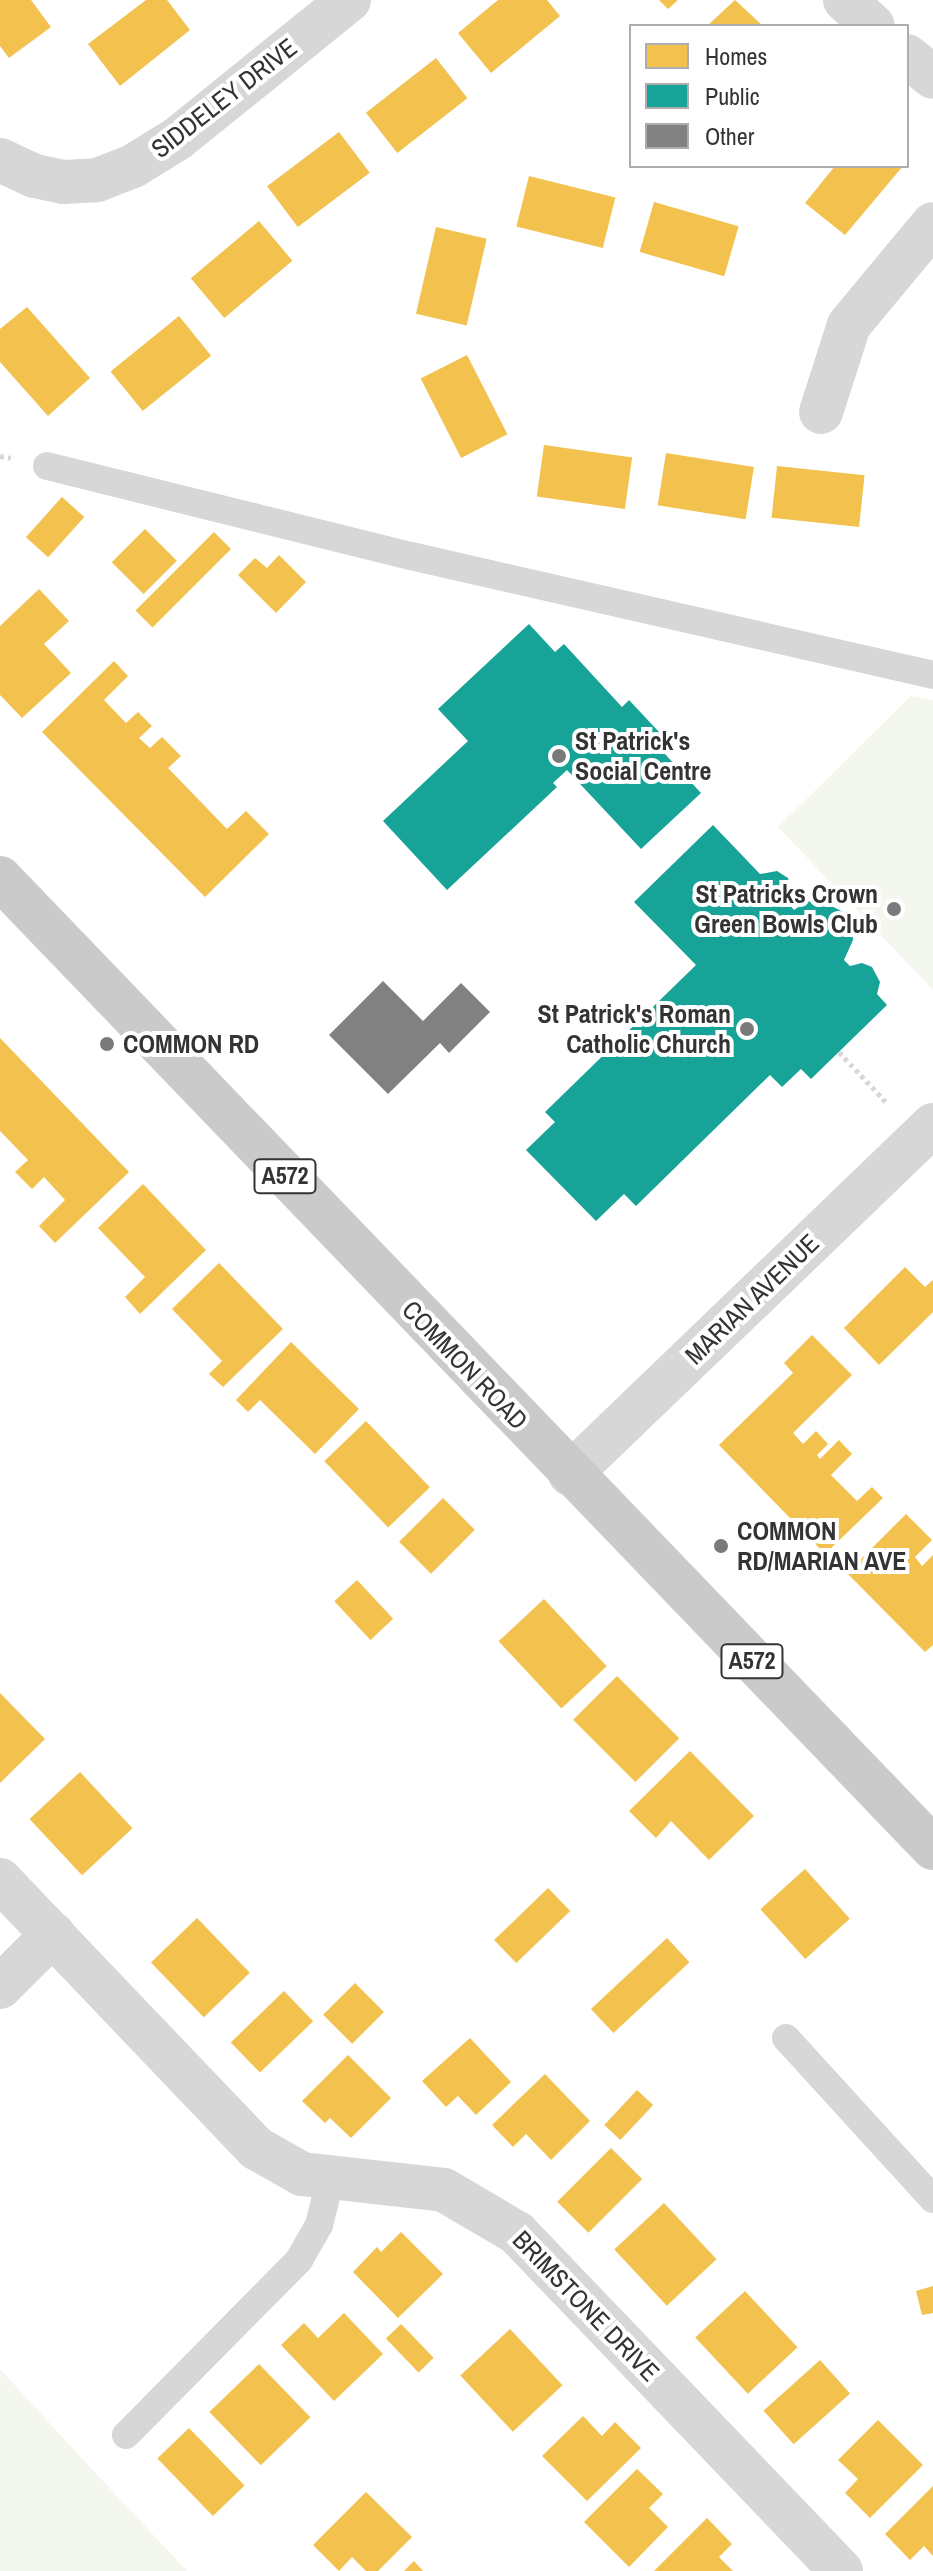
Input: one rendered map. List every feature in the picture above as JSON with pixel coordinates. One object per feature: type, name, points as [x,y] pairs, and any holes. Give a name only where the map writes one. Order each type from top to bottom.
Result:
[{"type":"main road","name":"COMMON ROAD","points":[[0,878],[933,1848]]},
{"type":"street","name":"SIDDELEY DRIVE","points":[[0,160],[35,176],[63,182],[97,180],[133,166],[177,139],[349,0]]},
{"type":"street","points":[[845,0],[871,24]]},
{"type":"street","points":[[909,58],[933,77]]},
{"type":"street","points":[[821,412],[849,325],[933,224]]},
{"type":"street","name":"MARIAN AVENUE","points":[[570,1474],[920,1129]]},
{"type":"street","name":"BRIMSTONE DRIVE","points":[[0,1880],[256,2148],[302,2174],[444,2190],[517,2233],[841,2571]]},
{"type":"street","points":[[0,1987],[53,1934]]},
{"type":"lane","points":[[47,466],[411,556],[933,675]]},
{"type":"lane","points":[[786,2038],[933,2199]]},
{"type":"lane","points":[[126,2435],[299,2260],[319,2225],[331,2177]]},
{"type":"path","points":[[839,1052],[920,1129]]},
{"type":"shaded area","name":"St Patricks Crown Green Bowls Club","points":[[911,696],[933,700],[933,990],[778,827]]},
{"type":"shaded area","points":[[0,2369],[87,2464],[187,2571],[0,2571]]},
{"type":"building: Homes","points":[[0,0],[31,0],[51,27],[9,58],[0,46]]},
{"type":"building: Homes","points":[[146,0],[167,0],[190,30],[120,86],[88,44]]},
{"type":"building: Homes","points":[[498,0],[547,0],[560,16],[491,73],[458,33]]},
{"type":"building: Homes","points":[[659,0],[678,0],[668,9]]},
{"type":"building: Homes","points":[[735,0],[761,24],[709,24]]},
{"type":"building: Homes","points":[[436,58],[467,98],[397,153],[366,113]]},
{"type":"building: Homes","points":[[339,132],[370,173],[298,227],[267,186]]},
{"type":"building: Homes","points":[[833,168],[901,168],[845,235],[805,203]]},
{"type":"building: Homes","points":[[529,176],[615,198],[603,248],[516,226]]},
{"type":"building: Homes","points":[[654,202],[739,226],[724,276],[640,252]]},
{"type":"building: Homes","points":[[259,221],[292,261],[224,318],[191,278]]},
{"type":"building: Homes","points":[[436,227],[487,239],[467,325],[416,314]]},
{"type":"building: Homes","points":[[27,307],[90,378],[48,416],[0,362],[0,329]]},
{"type":"building: Homes","points":[[179,316],[211,356],[143,411],[111,371]]},
{"type":"building: Homes","points":[[467,355],[507,434],[461,458],[421,379]]},
{"type":"building: Homes","points":[[544,445],[632,457],[625,509],[537,496]]},
{"type":"building: Homes","points":[[666,453],[754,467],[746,519],[658,505]]},
{"type":"building: Homes","points":[[777,466],[865,475],[859,527],[772,518]]},
{"type":"building: Homes","points":[[62,497],[84,517],[48,557],[26,537]]},
{"type":"building: Homes","points":[[145,529],[177,561],[144,594],[112,562]]},
{"type":"building: Homes","points":[[214,532],[231,549],[152,627],[136,610]]},
{"type":"building: Homes","points":[[279,555],[306,582],[276,613],[238,575],[255,558],[267,568]]},
{"type":"building: Homes","points":[[39,589],[69,621],[44,644],[71,673],[22,718],[0,695],[0,626]]},
{"type":"building: Homes","points":[[114,661],[128,676],[104,700],[126,723],[138,712],[152,726],[139,738],[150,748],[162,737],[181,756],[168,768],[227,829],[246,811],[269,834],[205,897],[42,732]]},
{"type":"building: Homes","points":[[0,1038],[129,1172],[55,1243],[39,1226],[65,1200],[44,1177],[32,1189],[15,1172],[28,1160],[0,1131]]},
{"type":"building: Homes","points":[[143,1184],[206,1250],[140,1314],[125,1297],[145,1277],[98,1228]]},
{"type":"building: Homes","points":[[219,1263],[283,1329],[223,1387],[209,1374],[222,1361],[172,1309]]},
{"type":"building: Homes","points":[[905,1267],[925,1287],[933,1280],[933,1312],[879,1365],[844,1328]]},
{"type":"building: Homes","points":[[812,1335],[852,1375],[793,1433],[803,1444],[816,1431],[828,1444],[817,1455],[820,1459],[839,1440],[852,1454],[831,1475],[857,1501],[872,1487],[883,1498],[825,1554],[719,1445],[793,1373],[784,1363]]},
{"type":"building: Homes","points":[[291,1342],[359,1409],[315,1454],[260,1400],[248,1412],[236,1400]]},
{"type":"building: Homes","points":[[366,1421],[430,1487],[388,1527],[324,1461]]},
{"type":"building: Homes","points":[[443,1498],[475,1530],[431,1574],[399,1542]]},
{"type":"building: Homes","points":[[906,1514],[932,1540],[915,1557],[922,1566],[933,1555],[933,1645],[925,1652],[847,1573]]},
{"type":"building: Homes","points":[[357,1580],[393,1619],[370,1640],[334,1601]]},
{"type":"building: Homes","points":[[544,1599],[607,1666],[561,1709],[499,1641]]},
{"type":"building: Homes","points":[[617,1676],[679,1738],[635,1782],[573,1720]]},
{"type":"building: Homes","points":[[0,1693],[45,1739],[0,1783]]},
{"type":"building: Homes","points":[[690,1751],[754,1816],[709,1860],[671,1821],[656,1838],[629,1811]]},
{"type":"building: Homes","points":[[80,1772],[133,1828],[82,1875],[30,1819]]},
{"type":"building: Homes","points":[[805,1869],[850,1919],[805,1959],[760,1909]]},
{"type":"building: Homes","points":[[548,1888],[570,1911],[516,1963],[494,1940]]},
{"type":"building: Homes","points":[[197,1918],[250,1973],[204,2017],[151,1962]]},
{"type":"building: Homes","points":[[667,1938],[690,1962],[613,2033],[591,2009]]},
{"type":"building: Homes","points":[[355,1983],[384,2012],[352,2044],[323,2015]]},
{"type":"building: Homes","points":[[284,1991],[313,2021],[260,2073],[231,2042]]},
{"type":"building: Homes","points":[[470,2038],[511,2082],[476,2115],[458,2096],[446,2107],[422,2081]]},
{"type":"building: Homes","points":[[348,2055],[391,2098],[351,2138],[330,2118],[325,2123],[302,2101]]},
{"type":"building: Homes","points":[[545,2074],[590,2121],[551,2160],[526,2134],[513,2147],[492,2125]]},
{"type":"building: Homes","points":[[637,2090],[653,2105],[620,2140],[604,2125]]},
{"type":"building: Homes","points":[[611,2148],[642,2179],[588,2233],[557,2202]]},
{"type":"building: Homes","points":[[664,2203],[717,2259],[667,2306],[614,2249]]},
{"type":"building: Homes","points":[[401,2232],[443,2274],[398,2318],[353,2272],[377,2247],[381,2252]]},
{"type":"building: Homes","points":[[933,2286],[933,2313],[922,2315],[916,2291]]},
{"type":"building: Homes","points":[[745,2291],[798,2347],[748,2394],[695,2337]]},
{"type":"building: Homes","points":[[344,2313],[383,2354],[334,2401],[281,2345],[304,2323],[318,2338]]},
{"type":"building: Homes","points":[[401,2324],[434,2358],[419,2372],[386,2339]]},
{"type":"building: Homes","points":[[510,2329],[563,2385],[513,2432],[460,2375]]},
{"type":"building: Homes","points":[[820,2360],[850,2393],[794,2444],[764,2411]]},
{"type":"building: Homes","points":[[259,2364],[310,2417],[261,2465],[209,2412]]},
{"type":"building: Homes","points":[[583,2416],[602,2436],[615,2422],[641,2448],[587,2501],[542,2456]]},
{"type":"building: Homes","points":[[878,2420],[923,2465],[870,2518],[845,2493],[858,2479],[838,2460]]},
{"type":"building: Homes","points":[[189,2428],[245,2486],[213,2516],[157,2459]]},
{"type":"building: Homes","points":[[637,2469],[663,2494],[649,2508],[668,2527],[629,2567],[584,2522]]},
{"type":"building: Homes","points":[[933,2486],[933,2556],[924,2546],[910,2560],[885,2534]]},
{"type":"building: Homes","points":[[366,2492],[412,2537],[378,2571],[366,2571],[352,2557],[339,2571],[313,2545]]},
{"type":"building: Homes","points":[[707,2518],[732,2544],[719,2557],[733,2571],[654,2571]]},
{"type":"building: Homes","points":[[414,2561],[423,2571],[404,2571]]},
{"type":"building: Public","name":"St Patrick's Social Centre","points":[[529,624],[555,652],[564,644],[622,707],[629,700],[660,733],[652,740],[701,793],[641,849],[567,770],[553,783],[557,787],[447,890],[383,821],[468,741],[438,709]]},
{"type":"building: Public","name":"St Patrick's Roman Catholic Church","points":[[713,825],[760,874],[777,871],[788,878],[791,891],[787,902],[794,910],[806,902],[820,900],[845,913],[852,925],[853,940],[844,960],[850,966],[862,963],[872,967],[880,982],[877,994],[887,1005],[811,1079],[801,1069],[782,1087],[770,1075],[636,1206],[624,1194],[596,1221],[526,1150],[555,1122],[545,1112],[696,965],[634,902]]},
{"type":"building: Other","points":[[383,981],[423,1021],[461,983],[490,1012],[449,1053],[440,1043],[388,1094],[329,1035]]},
{"type":"place","name":"St Patrick's Social Centre","points":[[559,756]]},
{"type":"place","name":"St Patricks Crown Green Bowls Club","points":[[894,909]]},
{"type":"place","name":"St Patrick's Roman Catholic Church","points":[[747,1029]]},
{"type":"place","name":"COMMON RD","points":[[107,1044]]},
{"type":"place","name":"COMMON RD/MARIAN AVE","points":[[721,1546]]}]
